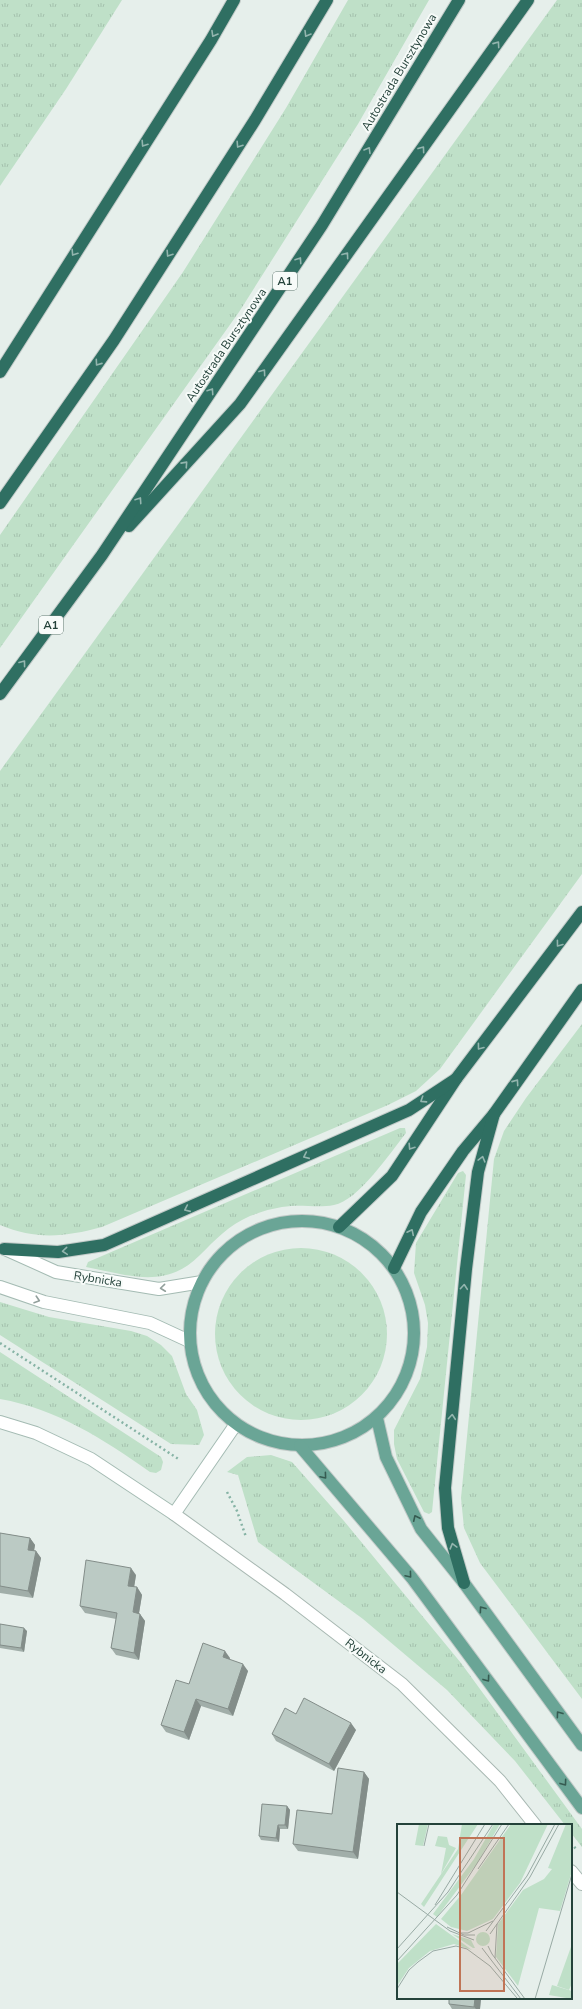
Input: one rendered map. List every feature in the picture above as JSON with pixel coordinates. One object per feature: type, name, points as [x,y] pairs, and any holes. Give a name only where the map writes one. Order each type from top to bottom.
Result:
[{"type":"highway","points":[[0,372],[234,0]]},
{"type":"highway","points":[[0,503],[114,340],[255,120],[327,0]]},
{"type":"highway","name":"Autostrada Bursztynowa","points":[[0,694],[102,555],[322,225],[459,0]]},
{"type":"highway","points":[[102,555],[240,404],[528,0]]},
{"type":"highway","points":[[339,1227],[392,1176],[456,1079],[582,912]]},
{"type":"highway","points":[[394,1268],[421,1212],[463,1151],[494,1114],[582,990]]},
{"type":"highway","points":[[2,1248],[58,1252],[104,1245],[409,1110],[456,1079]]},
{"type":"highway","points":[[464,1583],[448,1528],[445,1488],[466,1269],[477,1179],[494,1114]]},
{"type":"main road","points":[[294,1221],[317,1222],[339,1227],[360,1236],[379,1250],[394,1268],[406,1288],[413,1311],[414,1342],[412,1358],[405,1380],[393,1400],[377,1418],[360,1430],[341,1439],[321,1444],[300,1446],[277,1443],[256,1436],[236,1424],[218,1408],[203,1388],[194,1365],[189,1341],[190,1320],[194,1300],[202,1282],[220,1257],[230,1246],[250,1233],[271,1225],[294,1221]]},
{"type":"main road","points":[[377,1418],[386,1457],[421,1530],[464,1583],[582,1746]]},
{"type":"main road","points":[[300,1446],[412,1578],[582,1808]]},
{"type":"street","name":"Rybnicka","points":[[2,1248],[56,1272],[159,1289],[202,1282]]},
{"type":"street","points":[[0,1287],[44,1302],[150,1323],[189,1341]]},
{"type":"street","name":"Rybnicka","points":[[0,1422],[36,1433],[92,1459],[174,1514],[285,1594],[402,1684],[500,1781],[534,1824]]},
{"type":"street","points":[[174,1514],[236,1424]]},
{"type":"street","points":[[572,1872],[582,1884]]},
{"type":"path","points":[[0,1343],[180,1460]]},
{"type":"green space","points":[[0,0],[122,0],[66,89],[0,186]]},
{"type":"green space","points":[[348,0],[429,0],[358,124],[239,312],[0,648],[0,535],[183,272],[286,108]]},
{"type":"green space","points":[[557,0],[582,0],[582,874],[440,1069],[416,1091],[388,1105],[102,1227],[63,1235],[38,1235],[13,1230],[0,1225],[0,771]]},
{"type":"green space","points":[[582,1024],[582,1699],[480,1563],[464,1528],[461,1498],[494,1159],[504,1131],[526,1098]]},
{"type":"green space","points":[[400,1128],[405,1128],[406,1133],[363,1186],[343,1202],[328,1206],[281,1207],[250,1216],[229,1228],[187,1266],[174,1273],[146,1277],[132,1276],[86,1267],[88,1262]]},
{"type":"green space","points":[[463,1171],[466,1175],[432,1512],[429,1514],[424,1512],[397,1459],[394,1444],[394,1430],[420,1379],[427,1347],[428,1323],[425,1305],[414,1273],[416,1243],[458,1173]]},
{"type":"green space","points":[[301,1248],[318,1250],[334,1255],[349,1263],[362,1273],[372,1286],[380,1301],[385,1317],[387,1334],[385,1351],[380,1367],[372,1382],[362,1395],[349,1405],[334,1413],[318,1418],[301,1420],[284,1418],[268,1413],[253,1405],[240,1395],[230,1382],[222,1367],[217,1351],[215,1334],[217,1317],[222,1301],[230,1286],[240,1273],[253,1263],[268,1255],[284,1250]]},
{"type":"green space","points":[[0,1302],[49,1317],[131,1331],[147,1336],[161,1345],[172,1356],[186,1394],[197,1410],[204,1435],[199,1445],[171,1444],[0,1335]]},
{"type":"green space","points":[[0,1352],[161,1457],[163,1462],[161,1470],[156,1473],[150,1472],[97,1437],[60,1418],[41,1410],[0,1399]]},
{"type":"green space","points":[[271,1455],[292,1462],[344,1521],[461,1663],[582,1829],[582,1847],[572,1834],[572,1824],[564,1824],[515,1761],[447,1690],[363,1619],[258,1542],[238,1475],[227,1472],[247,1457]]},
{"type":"building","points":[[0,1533],[30,1538],[28,1550],[36,1551],[28,1591],[0,1586]]},
{"type":"building","points":[[86,1560],[131,1568],[128,1586],[137,1587],[133,1612],[140,1614],[134,1653],[111,1648],[117,1613],[80,1606]]},
{"type":"building","points":[[0,1624],[24,1628],[21,1648],[0,1645]]},
{"type":"building","points":[[203,1643],[225,1651],[223,1657],[243,1664],[228,1709],[196,1699],[184,1732],[161,1725],[176,1680],[189,1684]]},
{"type":"building","points":[[304,1698],[351,1723],[329,1764],[272,1734],[285,1708],[296,1714]]},
{"type":"building","points":[[338,1768],[364,1772],[353,1852],[293,1844],[297,1810],[332,1814]]},
{"type":"building","points":[[262,1804],[287,1806],[285,1825],[278,1825],[276,1838],[259,1836]]},
{"type":"building","points":[[449,1999],[475,1999],[474,2007],[449,2004]]}]
